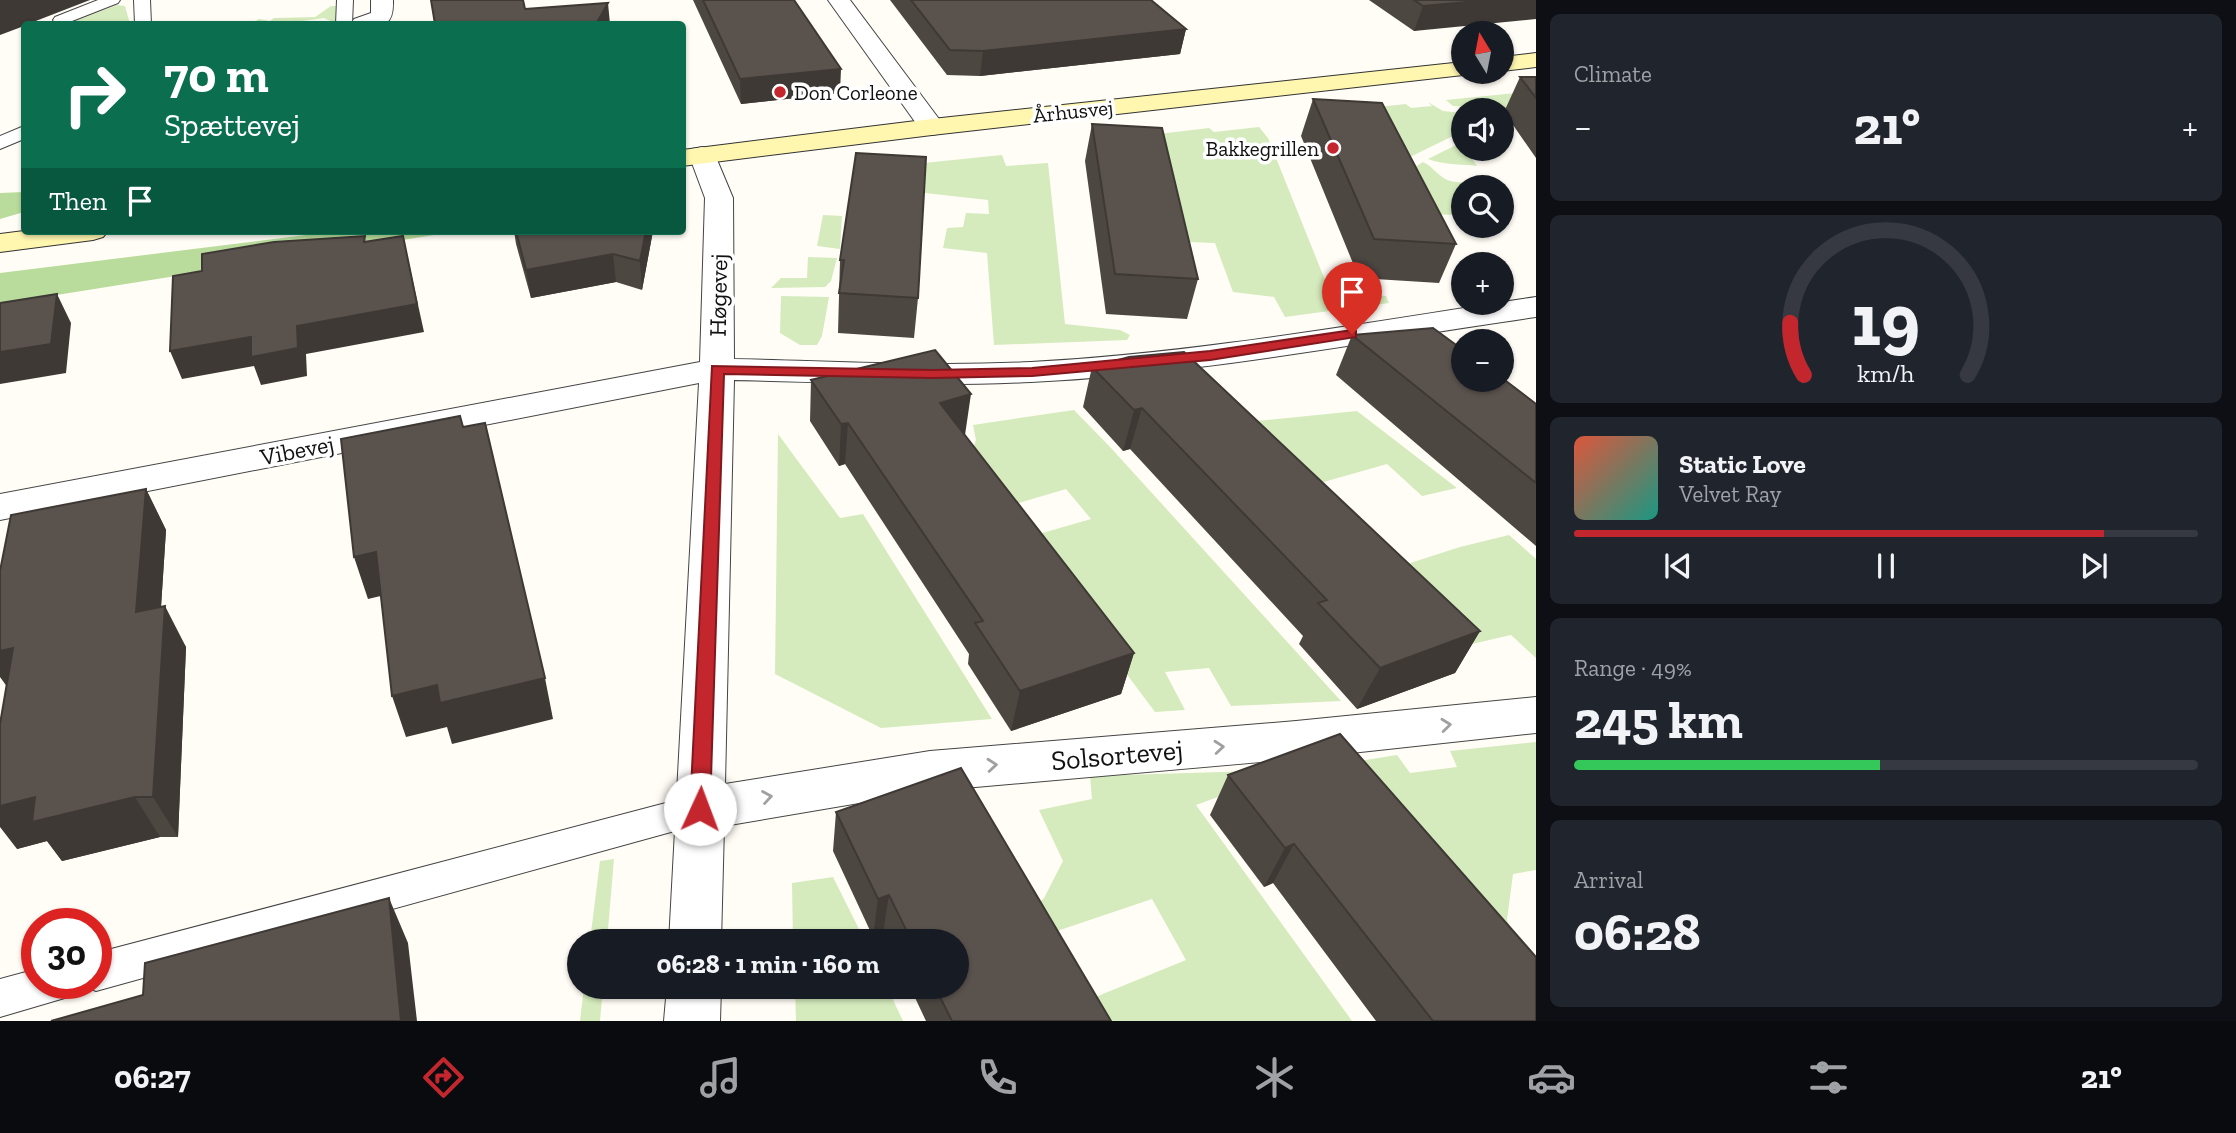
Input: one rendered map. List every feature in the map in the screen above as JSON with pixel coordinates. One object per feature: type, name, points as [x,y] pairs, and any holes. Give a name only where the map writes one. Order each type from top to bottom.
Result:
[{"type":"street","points":[[839,0],[932,127]]},
{"type":"street","name":"Århusvej","points":[[692,157],[932,127],[1451,70]]},
{"type":"street","name":"Høgevej","points":[[692,157],[719,198],[717,369],[695,929]]},
{"type":"street","points":[[0,243],[62,235]]},
{"type":"street","name":"Vibevej","points":[[0,507],[717,369],[933,374],[1032,372],[1210,355],[1536,307]]},
{"type":"street","name":"Solsortevej","points":[[700,809],[930,771],[1296,740],[1536,715]]},
{"type":"street","points":[[692,1021],[693,999]]},
{"type":"lane","points":[[61,20],[112,0]]},
{"type":"lane","points":[[142,0],[143,21]]},
{"type":"lane","points":[[345,0],[345,21]]},
{"type":"lane","points":[[0,143],[21,133]]},
{"type":"lane","points":[[112,968],[700,809]]},
{"type":"lane","points":[[0,998],[21,993]]},
{"type":"green space","points":[[117,5],[125,6],[129,21],[75,21]]},
{"type":"green space","points":[[331,6],[340,6],[336,21],[324,18],[270,21],[274,18],[315,17]]},
{"type":"green space","points":[[1536,91],[1536,109],[1514,108],[1514,98],[1466,98]]},
{"type":"green space","points":[[1428,102],[1443,111],[1451,112],[1451,137],[1406,159],[1359,109],[1406,104],[1411,108],[1432,106]]},
{"type":"green space","points":[[1259,127],[1268,138],[1329,290],[1386,296],[1389,303],[1285,317],[1274,297],[1233,292],[1215,243],[1190,242],[1174,185],[1150,135],[1209,128],[1214,132]]},
{"type":"green space","points":[[1451,148],[1451,161],[1474,161],[1477,166],[1446,163],[1428,159]]},
{"type":"green space","points":[[1002,155],[1006,166],[1048,163],[1065,324],[1120,330],[1130,335],[1127,340],[994,345],[987,253],[943,248],[947,228],[963,227],[966,213],[989,214],[988,200],[889,189],[894,166]]},
{"type":"green space","points":[[1423,162],[1451,181],[1451,215],[1423,214],[1415,167]]},
{"type":"green space","points":[[21,192],[21,213],[0,219],[0,193]]},
{"type":"green space","points":[[823,215],[842,216],[840,249],[817,246]]},
{"type":"green space","points":[[306,235],[434,235],[0,304],[0,273]]},
{"type":"green space","points":[[808,257],[837,258],[831,281],[825,287],[771,288],[781,278],[807,278]]},
{"type":"green space","points":[[781,296],[829,297],[822,336],[817,345],[800,345],[780,333]]},
{"type":"green space","points":[[1074,410],[1341,701],[1231,706],[1209,668],[1165,672],[1185,710],[1155,712],[1025,538],[1091,519],[1066,489],[1002,508],[968,462],[976,440],[973,425]]},
{"type":"green space","points":[[1357,411],[1457,488],[1422,496],[1387,464],[1292,491],[1226,424]]},
{"type":"green space","points":[[778,434],[840,518],[863,514],[992,719],[881,728],[775,674]]},
{"type":"green space","points":[[1509,535],[1536,559],[1536,658],[1511,635],[1450,649],[1376,574],[1460,547]]},
{"type":"green space","points":[[1536,742],[1536,870],[1513,874],[1507,920],[1523,954],[1334,765],[1397,755],[1410,773],[1457,767],[1450,751]]},
{"type":"green space","points":[[1292,770],[1196,805],[1352,1021],[1107,1021],[1093,998],[1186,960],[1152,899],[1057,931],[1037,905],[1044,898],[1063,861],[1039,810],[1092,799],[1090,776]]},
{"type":"green space","points":[[614,859],[608,929],[592,929],[600,861]]},
{"type":"green space","points":[[833,877],[859,929],[793,929],[792,883]]},
{"type":"green space","points":[[583,999],[602,999],[600,1021],[580,1021]]},
{"type":"green space","points":[[795,999],[893,999],[903,1021],[796,1021]]},
{"type":"building","points":[[431,0],[523,0],[525,9],[608,3],[598,21],[434,21]]},
{"type":"building","points":[[703,0],[794,0],[841,69],[740,79]]},
{"type":"building","points":[[911,0],[1151,0],[1186,29],[983,51],[950,50]]},
{"type":"building","points":[[1414,0],[1488,0],[1423,6]]},
{"type":"building","points":[[1520,77],[1536,77],[1536,98]]},
{"type":"building","points":[[1313,99],[1382,103],[1456,244],[1374,239]]},
{"type":"building","points":[[1092,124],[1162,128],[1198,279],[1115,274]]},
{"type":"building","points":[[856,153],[926,157],[918,298],[839,293],[844,260],[840,260]]},
{"type":"building","points":[[517,235],[645,235],[640,261],[613,254],[526,270]]},
{"type":"building","points":[[365,236],[364,242],[403,236],[417,304],[297,326],[298,348],[251,357],[251,337],[170,351],[173,276],[202,271],[202,254],[274,242]]},
{"type":"building","points":[[57,294],[51,344],[0,352],[0,303]]},
{"type":"building","points":[[1433,328],[1451,341],[1451,392],[1514,392],[1514,387],[1536,404],[1536,483],[1352,335]]},
{"type":"building","points":[[935,350],[971,394],[940,403],[1134,653],[1020,691],[975,623],[983,621],[848,423],[841,424],[811,380]]},
{"type":"building","points":[[1184,352],[1480,631],[1380,668],[1318,603],[1327,600],[1142,408],[1134,410],[1092,367],[1129,357]]},
{"type":"building","points":[[460,416],[463,427],[485,423],[545,678],[440,703],[437,685],[392,696],[376,552],[354,557],[341,439]]},
{"type":"building","points":[[146,489],[136,612],[165,606],[153,797],[135,797],[32,822],[35,797],[0,806],[0,724],[13,648],[0,651],[0,571],[11,515]]},
{"type":"building","points":[[1340,734],[1536,957],[1536,1021],[1433,1021],[1294,844],[1285,848],[1228,775]]},
{"type":"building","points":[[961,768],[1111,1021],[952,1021],[941,999],[969,999],[969,929],[906,929],[889,895],[878,899],[836,812]]},
{"type":"building","points":[[389,898],[401,1021],[51,1021],[143,995],[145,963]]},
{"type":"place","name":"Don Corleone","points":[[780,92]]},
{"type":"place","name":"Bakkegrillen","points":[[1333,148]]},
{"type":"route","points":[[700,809],[717,369],[933,374],[1032,372],[1210,355],[1352,334]]}]
